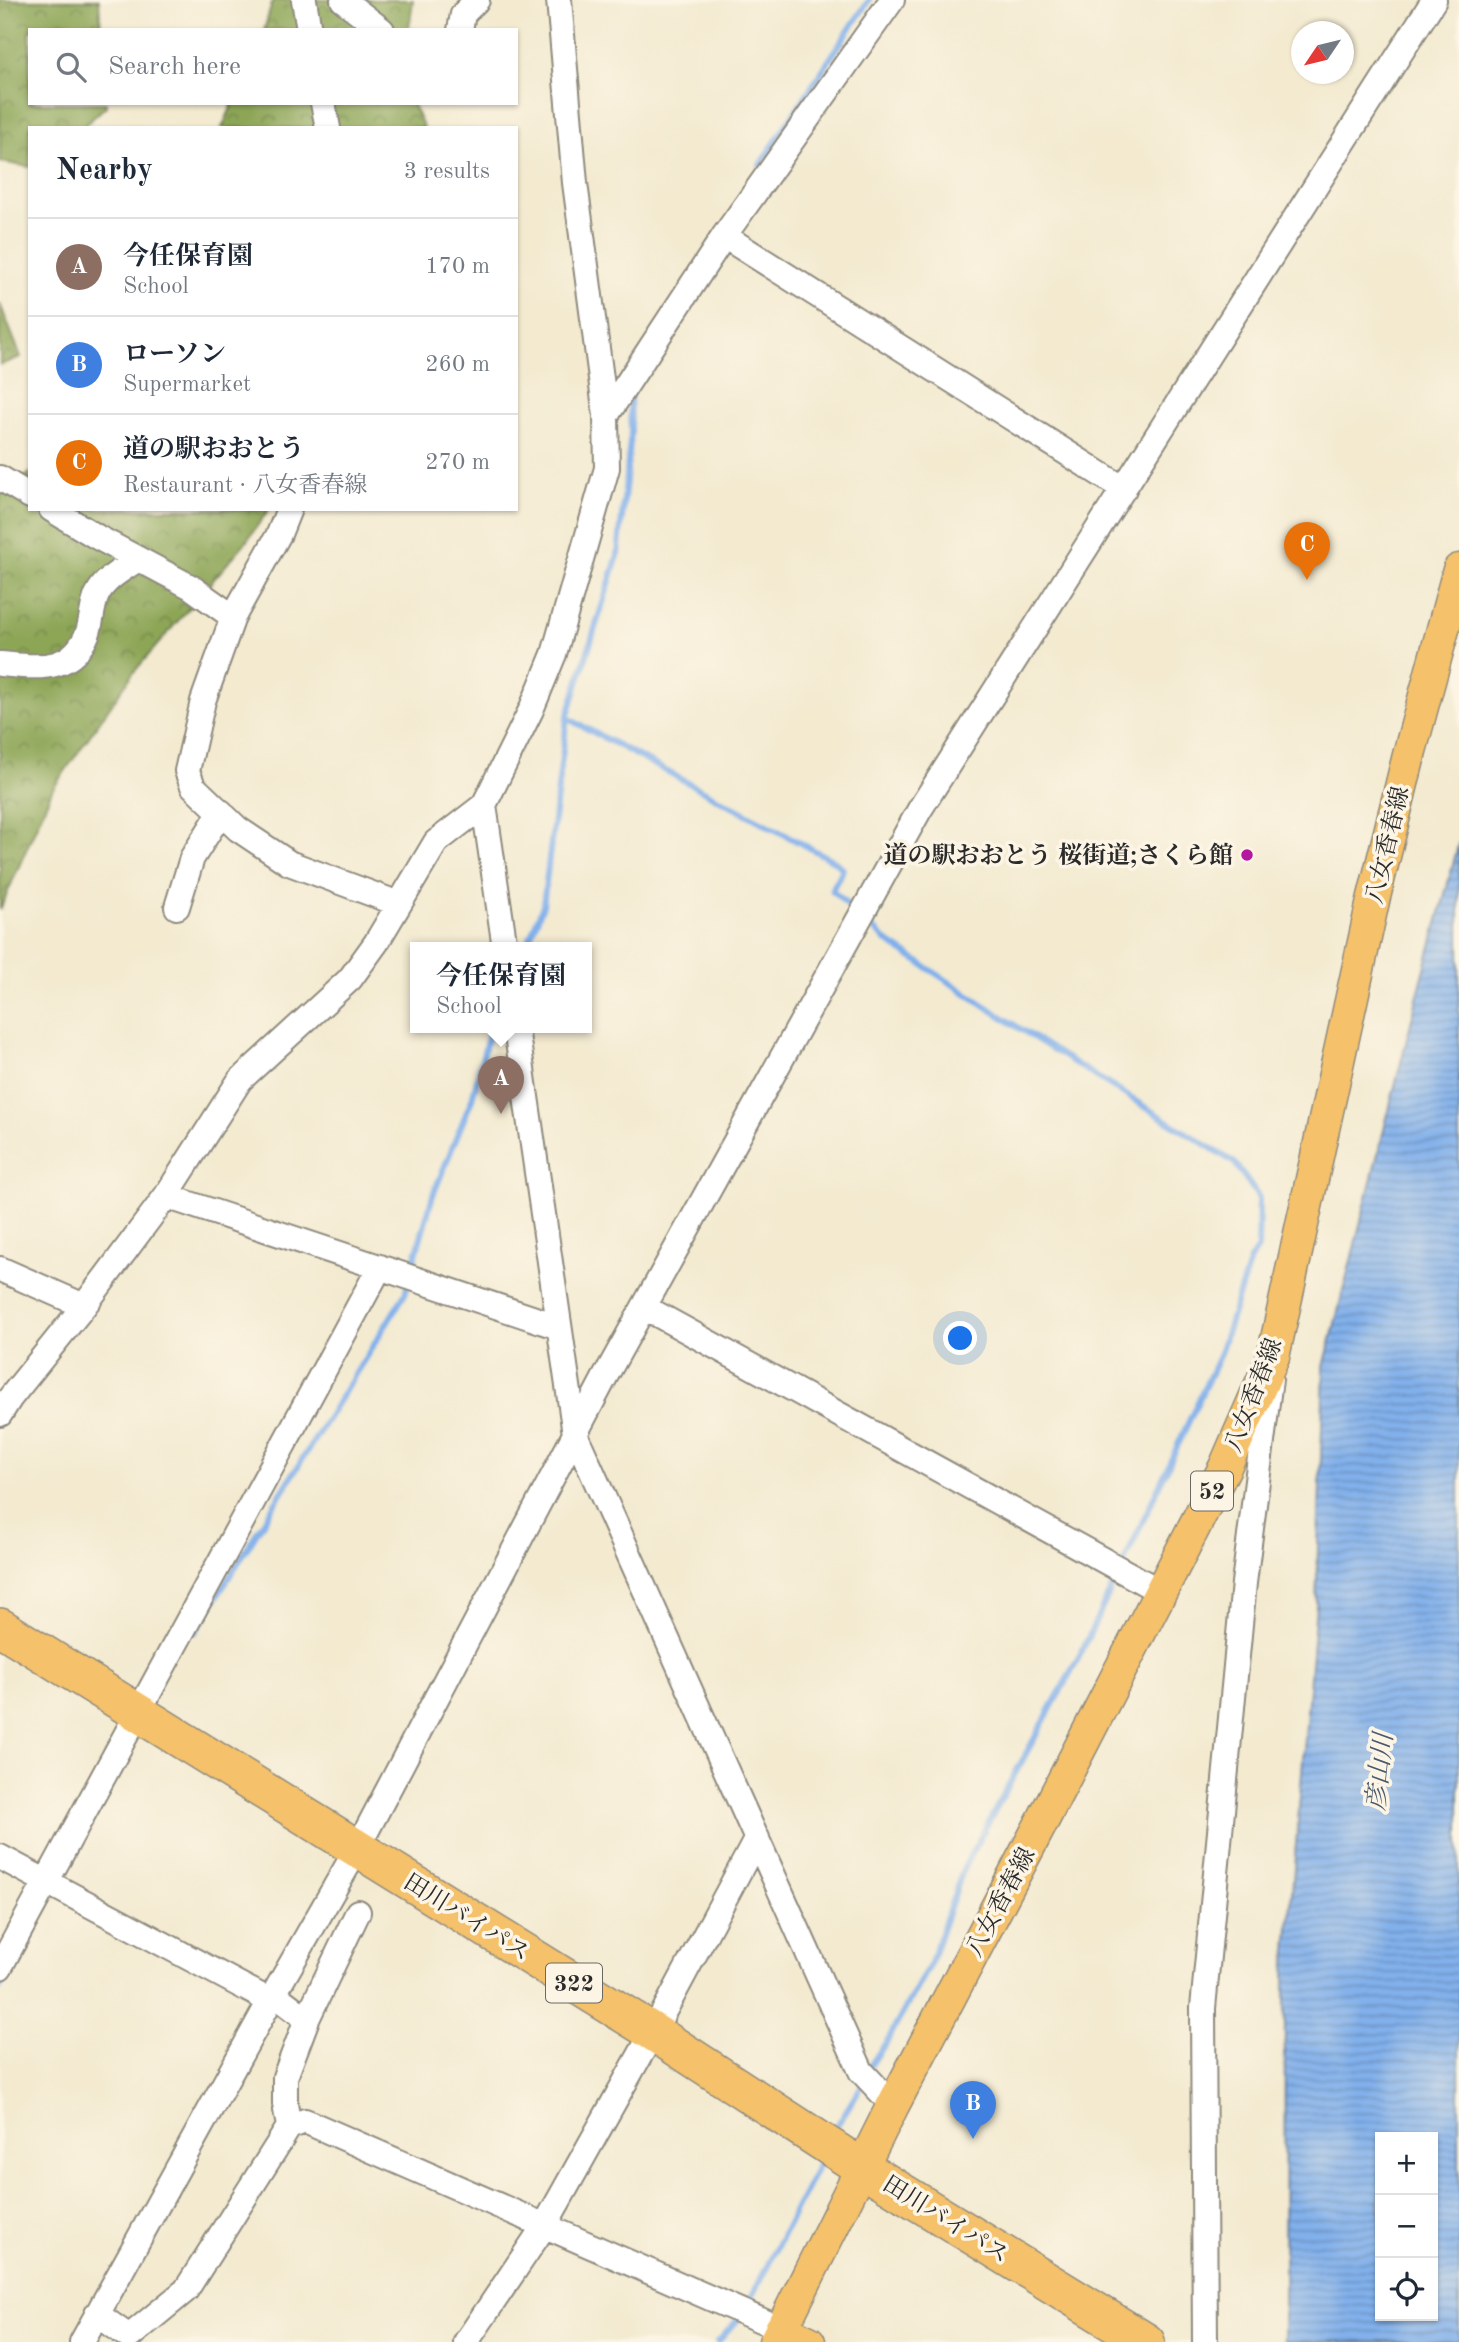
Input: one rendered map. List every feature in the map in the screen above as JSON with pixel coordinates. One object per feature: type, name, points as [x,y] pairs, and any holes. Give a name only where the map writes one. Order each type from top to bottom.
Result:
[{"type":"highway","name":"田川バイパス","points":[[0,1627],[653,2032],[861,2167],[1146,2342]]},
{"type":"main road","name":"八女香春線","points":[[788,2338],[861,2167],[1225,1467],[1273,1357],[1376,889],[1459,570]]},
{"type":"street","points":[[304,0],[309,28]]},
{"type":"street","points":[[343,0],[379,28]]},
{"type":"street","points":[[460,28],[463,14],[477,0]]},
{"type":"street","points":[[0,1414],[166,1196],[240,1080],[350,979],[376,943],[436,842],[484,805],[531,710],[554,654],[607,468],[606,416],[575,183],[559,0]]},
{"type":"street","points":[[606,416],[724,236],[891,0]]},
{"type":"street","points":[[82,2342],[272,1997],[357,1849],[575,1434],[920,808],[1434,0]]},
{"type":"street","points":[[323,105],[328,126]]},
{"type":"street","points":[[724,236],[1124,489]]},
{"type":"street","points":[[0,478],[28,495]]},
{"type":"street","points":[[54,511],[191,587],[233,617]]},
{"type":"street","points":[[288,511],[279,534],[233,617],[203,701],[187,771],[193,786],[238,829],[289,863],[400,904]]},
{"type":"street","points":[[0,664],[49,667],[67,661],[81,649],[98,594],[110,578],[138,559]]},
{"type":"street","points":[[484,805],[504,942]]},
{"type":"street","points":[[177,906],[192,858],[221,812]]},
{"type":"street","points":[[517,1033],[575,1434],[861,2071],[893,2105]]},
{"type":"street","points":[[166,1196],[559,1327]]},
{"type":"street","points":[[0,1967],[380,1267]]},
{"type":"street","points":[[0,1269],[84,1306]]},
{"type":"street","points":[[644,1307],[1161,1592]]},
{"type":"street","points":[[1205,2342],[1203,2008],[1244,1583],[1273,1357]]},
{"type":"street","points":[[466,2342],[545,2225],[757,1838]]},
{"type":"street","points":[[0,1857],[272,1997],[307,2019]]},
{"type":"street","points":[[289,2127],[285,2104],[285,2077],[307,2019],[358,1912]]},
{"type":"street","points":[[97,2314],[129,2337],[186,2290],[289,2127],[305,2121],[545,2225],[788,2338]]},
{"type":"green space","points":[[0,0],[99,0],[101,28],[28,28],[28,105],[106,106],[84,126],[28,126],[28,167],[0,162]]},
{"type":"green space","points":[[273,0],[413,0],[409,28],[265,28]]},
{"type":"green space","points":[[232,105],[413,105],[423,126],[223,126]]},
{"type":"green space","points":[[0,304],[21,357],[0,365]]},
{"type":"green space","points":[[28,474],[28,511],[268,511],[246,542],[134,672],[52,790],[0,910],[0,495]]},
{"type":"water","name":"彦山川","points":[[1459,842],[1459,2342],[1284,2342],[1285,1975],[1316,1605],[1324,1367]]},
{"type":"waterway","points":[[760,165],[869,0]]},
{"type":"waterway","points":[[528,942],[543,905],[567,718],[618,555],[631,432],[630,395]]},
{"type":"waterway","points":[[567,718],[834,861],[843,869],[832,890],[856,913]]},
{"type":"waterway","points":[[864,920],[888,942],[1039,1041],[1235,1163],[1259,1198],[1258,1248],[1250,1260],[1219,1356],[1123,1564]]},
{"type":"waterway","points":[[411,1272],[433,1195],[472,1099],[489,1033]]},
{"type":"waterway","points":[[195,1632],[405,1294],[408,1283]]},
{"type":"waterway","points":[[868,2069],[889,2038],[931,1962],[964,1867],[1080,1655],[1118,1574]]},
{"type":"waterway","points":[[0,1987],[8,1972]]},
{"type":"waterway","points":[[831,2135],[864,2082]]},
{"type":"waterway","points":[[746,2308],[823,2155]]},
{"type":"waterway","points":[[718,2342],[740,2317]]},
{"type":"place","name":"道の駅おおとう","points":[[1307,580]]},
{"type":"place","name":"道の駅おおとう 桜街道;さくら館","points":[[1247,855]]},
{"type":"place","name":"今任保育園","points":[[501,1114]]},
{"type":"place","name":"ローソン","points":[[973,2139]]}]
